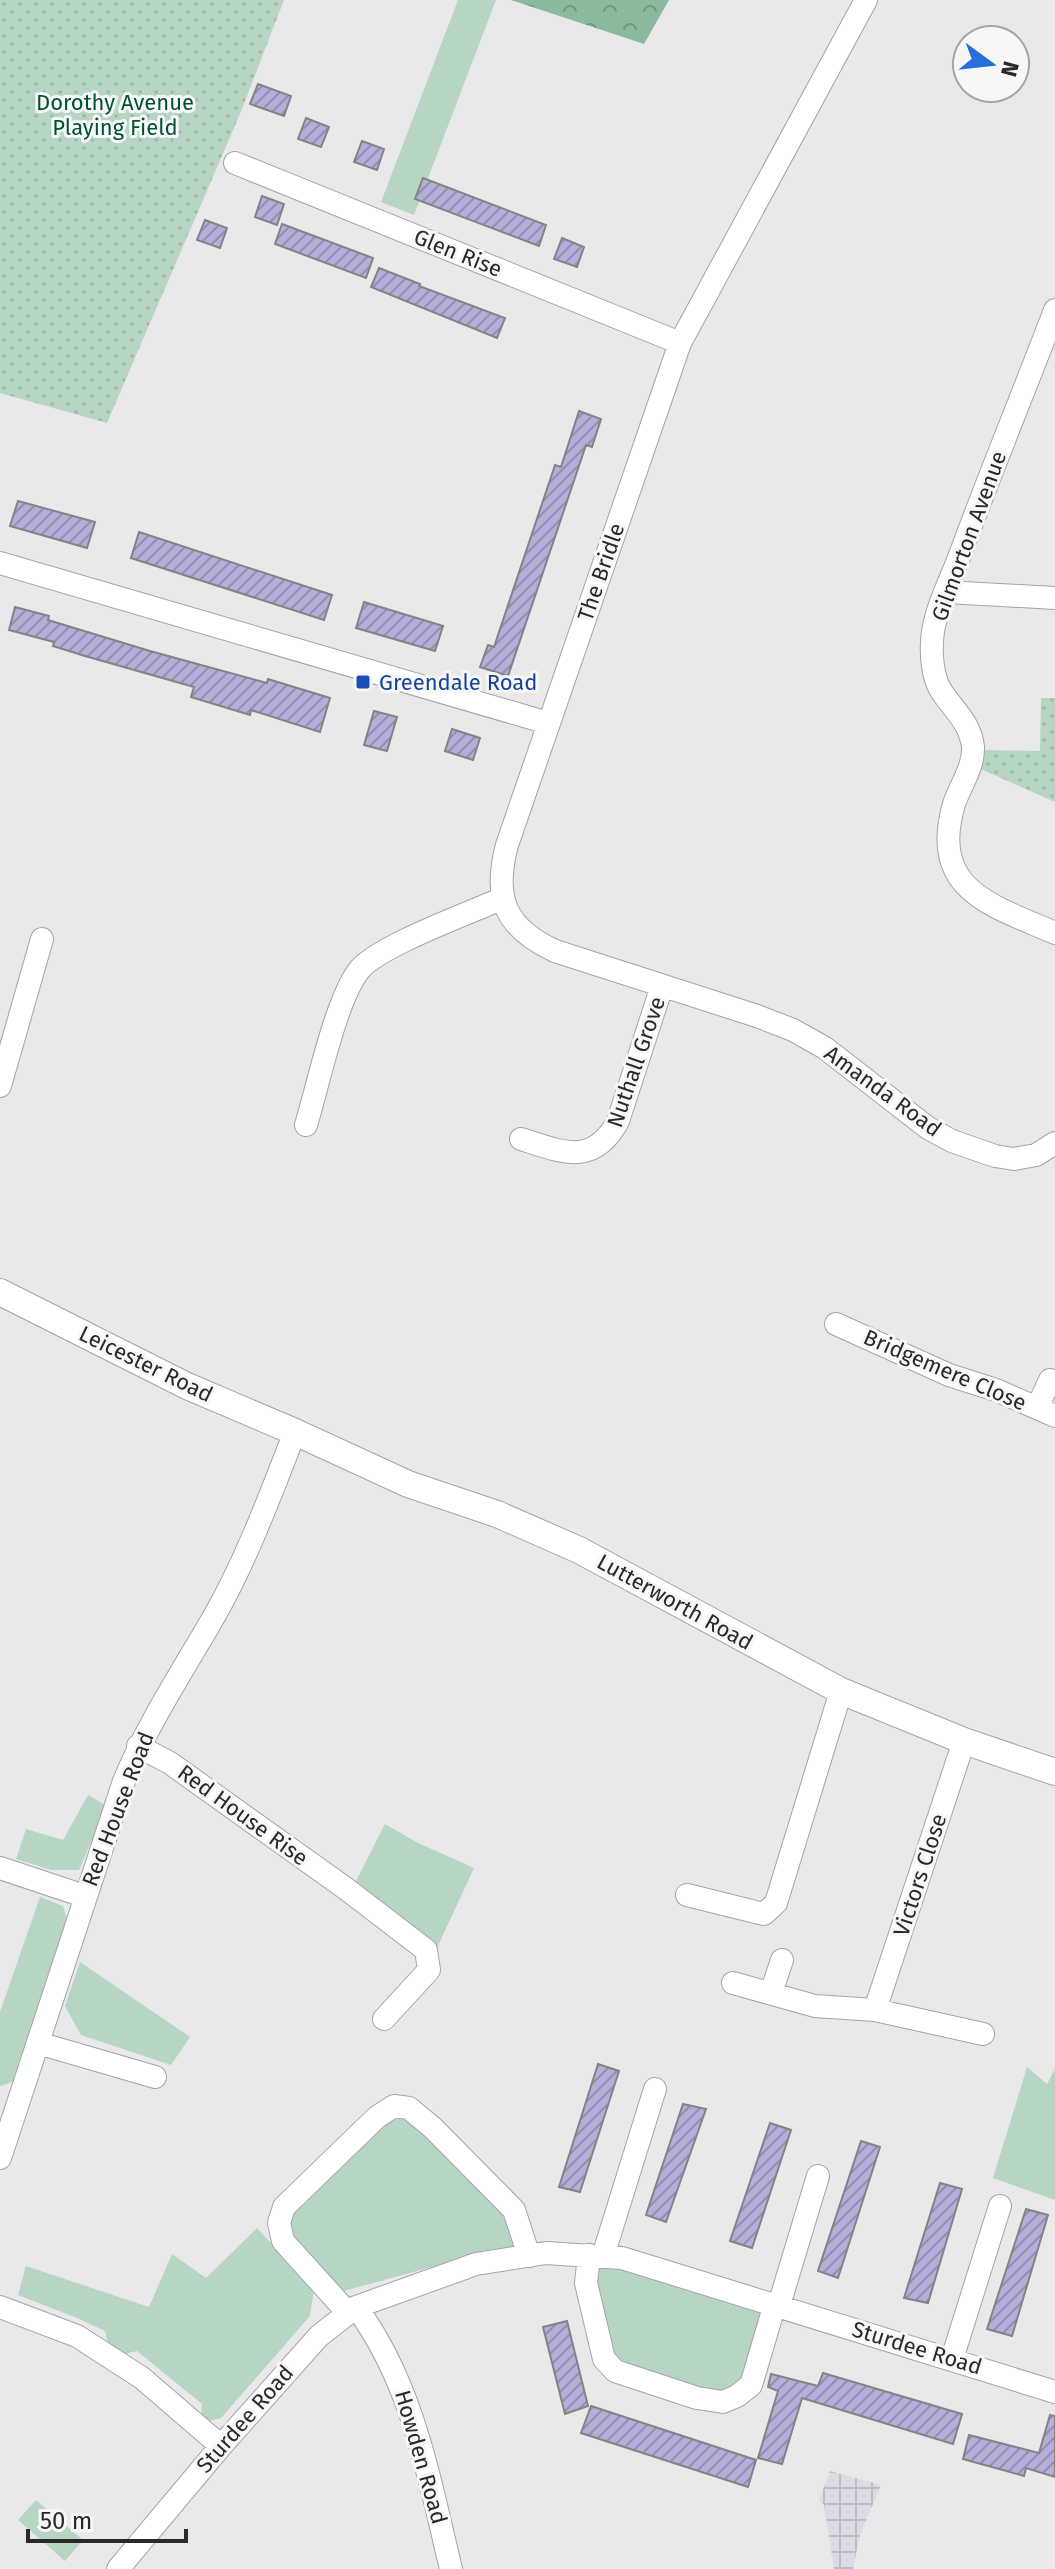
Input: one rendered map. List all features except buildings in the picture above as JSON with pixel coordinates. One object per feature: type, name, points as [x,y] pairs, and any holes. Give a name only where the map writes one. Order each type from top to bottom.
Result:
[{"type":"main road","name":"Leicester Road","points":[[0,1292],[187,1386],[295,1432]]},
{"type":"main road","name":"Lutterworth Road","points":[[295,1432],[408,1484],[497,1514],[579,1550],[841,1691],[964,1741],[1055,1772]]},
{"type":"street","name":"The Bridle","points":[[503,898],[500,872],[507,845],[680,343],[866,0]]},
{"type":"street","name":"Glen Rise","points":[[235,163],[680,343]]},
{"type":"street","name":"Gilmorton Avenue","points":[[1055,310],[946,592],[932,640],[939,688],[961,713],[973,746],[972,759],[954,804],[947,836],[949,858],[958,878],[978,897],[1055,933]]},
{"type":"street","points":[[0,563],[548,723]]},
{"type":"street","points":[[946,592],[1055,598]]},
{"type":"street","points":[[306,1125],[345,995],[362,967],[385,950],[503,898],[521,930],[537,943],[662,986]]},
{"type":"street","points":[[0,1086],[42,939]]},
{"type":"street","name":"Amanda Road","points":[[662,986],[757,1016],[825,1048],[928,1128],[952,1141],[995,1156],[1014,1159],[1036,1155],[1055,1143]]},
{"type":"street","name":"Nuthall Grove","points":[[521,1139],[561,1152],[578,1153],[596,1149],[610,1137],[662,986]]},
{"type":"street","name":"Bridgemere Close","points":[[836,1324],[949,1375],[996,1390],[1046,1412]]},
{"type":"street","points":[[1046,1412],[1050,1380]]},
{"type":"street","name":"Red House Road","points":[[0,2158],[10,2100],[38,2043],[84,1896],[138,1746],[217,1611],[266,1507],[295,1432]]},
{"type":"street","points":[[687,1895],[764,1914],[776,1903],[841,1691]]},
{"type":"street","name":"Victors Close","points":[[875,2010],[964,1741]]},
{"type":"street","name":"Red House Rise","points":[[138,1746],[170,1763],[426,1950],[429,1970],[384,2019]]},
{"type":"street","points":[[0,1868],[84,1896]]},
{"type":"street","points":[[771,1993],[782,1960]]},
{"type":"street","points":[[733,1983],[815,2006],[875,2010],[983,2034]]},
{"type":"street","points":[[38,2043],[155,2077]]},
{"type":"street","points":[[655,2089],[586,2283],[604,2359],[615,2371],[697,2398],[723,2402],[751,2385],[818,2176]]},
{"type":"street","points":[[352,2310],[283,2241],[279,2223],[284,2207],[377,2117],[394,2106],[409,2108],[433,2128],[514,2210],[529,2256]]},
{"type":"street","points":[[952,2359],[1000,2206]]},
{"type":"street","name":"Sturdee Road","points":[[118,2569],[289,2367],[319,2336],[352,2310],[476,2264],[546,2253],[622,2258],[1055,2392]]},
{"type":"street","points":[[0,2307],[77,2336],[142,2378],[221,2446]]},
{"type":"street","name":"Howden Road","points":[[352,2310],[381,2344],[410,2408],[451,2569]]},
{"type":"shaded area","points":[[830,2471],[881,2485],[860,2535],[853,2569],[834,2569],[824,2505],[819,2500]]},
{"type":"green space","name":"Dorothy Avenue Playing Field","points":[[0,0],[284,0],[240,114],[107,423],[0,393]]},
{"type":"green space","points":[[458,0],[496,0],[414,215],[381,202]]},
{"type":"green space","points":[[511,0],[669,0],[644,44]]},
{"type":"green space","points":[[1041,698],[1055,698],[1055,802],[976,767],[978,750],[1040,751]]},
{"type":"green space","points":[[88,1795],[107,1806],[79,1870],[51,1870],[16,1859],[26,1829],[63,1840]]},
{"type":"green space","points":[[385,1824],[474,1868],[436,1950],[353,1887]]},
{"type":"green space","points":[[40,1897],[63,1906],[69,1925],[18,2075],[12,2082],[0,2086],[0,2012]]},
{"type":"green space","points":[[80,1962],[190,2037],[171,2065],[81,2035],[65,2006]]},
{"type":"green space","points":[[1027,2067],[1047,2084],[1055,2069],[1055,2200],[993,2178]]},
{"type":"green space","points":[[394,2106],[492,2188],[529,2256],[439,2265],[344,2291],[334,2288],[279,2223]]},
{"type":"green space","points":[[257,2228],[314,2289],[310,2316],[221,2418],[209,2421],[201,2416],[202,2404],[137,2351],[126,2354],[108,2344],[105,2331],[18,2295],[26,2266],[149,2307],[172,2254],[206,2278]]},
{"type":"green space","points":[[589,2255],[775,2304],[737,2396],[615,2371]]},
{"type":"green space","points":[[36,2500],[83,2540],[65,2561],[18,2520]]},
{"type":"place","name":"Greendale Road","points":[[363,682]]}]
